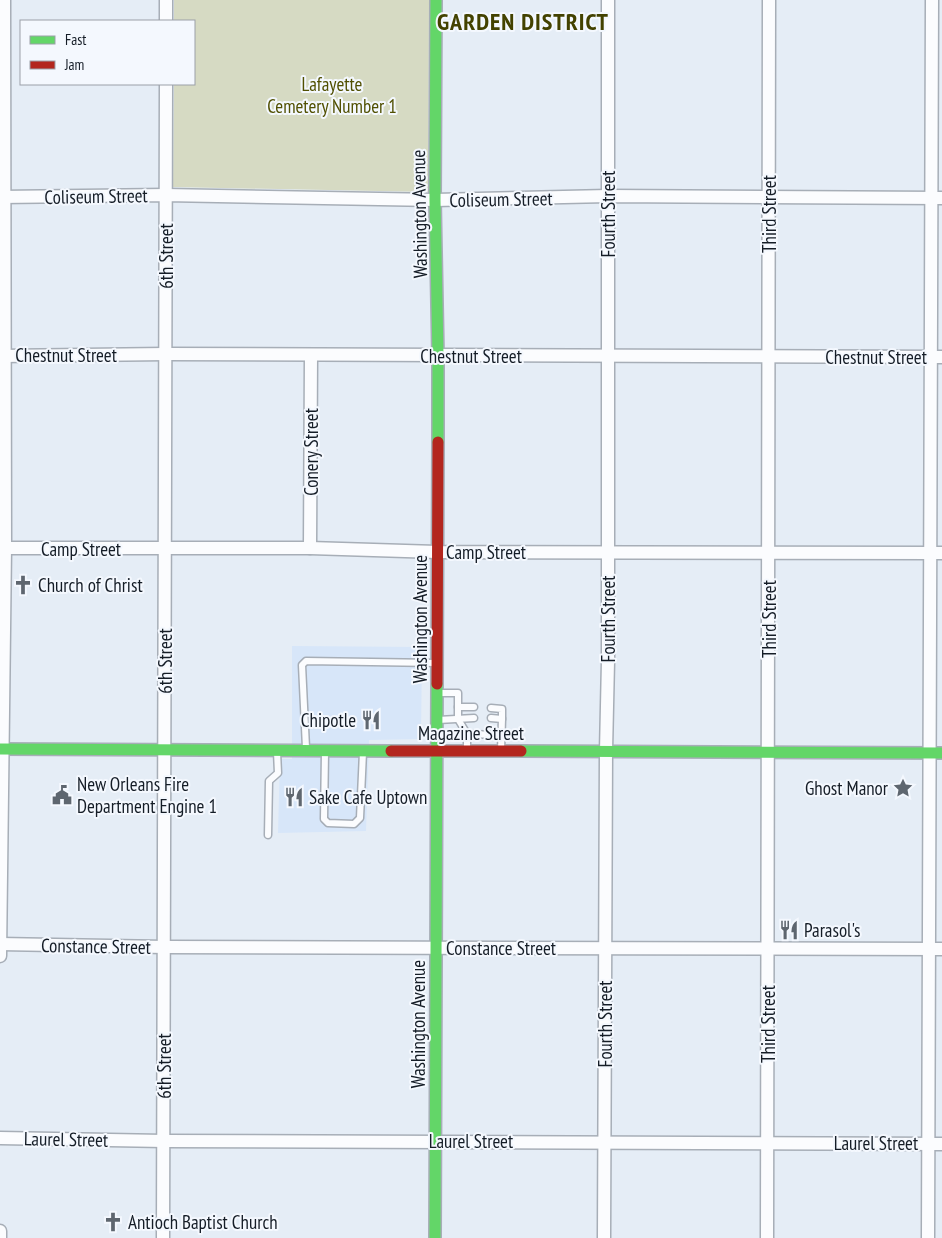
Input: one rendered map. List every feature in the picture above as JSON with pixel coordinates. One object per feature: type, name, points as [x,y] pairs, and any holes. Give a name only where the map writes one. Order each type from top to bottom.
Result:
[{"type":"street","points":[[0,956],[4,0]]},
{"type":"street","points":[[166,0],[166,20]]},
{"type":"street","name":"Washington Avenue","points":[[435,1238],[438,356],[435,200],[436,0]]},
{"type":"street","name":"Fourth Street","points":[[604,1238],[608,553],[608,0]]},
{"type":"street","name":"Third Street","points":[[767,1238],[770,0]]},
{"type":"street","points":[[928,1238],[929,1144],[936,949],[937,198],[932,0]]},
{"type":"street","name":"6th Street","points":[[163,1238],[166,85]]},
{"type":"street","name":"Coliseum Street","points":[[3,197],[166,195],[435,200],[608,196],[937,198]]},
{"type":"street","name":"Chestnut Street","points":[[2,356],[166,354],[937,357]]},
{"type":"street","name":"Conery Street","points":[[310,548],[311,355]]},
{"type":"street","name":"Camp Street","points":[[2,548],[310,548],[437,552],[608,553],[936,553]]},
{"type":"street","name":"Magazine Street","points":[[2,749],[936,753]]},
{"type":"street","name":"Constance Street","points":[[0,944],[165,947],[936,949]]},
{"type":"street","name":"Laurel Street","points":[[0,1138],[942,1144]]},
{"type":"street","points":[[0,1230],[0,1238]]},
{"type":"lane","points":[[306,750],[302,665],[306,661],[437,663]]},
{"type":"lane","points":[[437,693],[458,693],[458,719],[466,734],[468,750]]},
{"type":"lane","points":[[458,707],[474,707]]},
{"type":"lane","points":[[491,708],[502,708],[501,751]]},
{"type":"lane","points":[[437,720],[474,718]]},
{"type":"lane","points":[[491,718],[502,719]]},
{"type":"lane","points":[[466,734],[501,735]]},
{"type":"lane","points":[[268,834],[269,781],[278,773],[277,750]]},
{"type":"lane","points":[[325,750],[324,818],[328,823],[354,824],[360,818],[363,750]]},
{"type":"shaded area","points":[[292,646],[422,647],[421,739],[369,740],[366,831],[278,833],[280,759],[292,759]]},
{"type":"green space","name":"Lafayette Cemetery Number 1","points":[[174,0],[429,0],[428,192],[173,187],[174,85],[195,85],[195,20],[174,20]]},
{"type":"traffic: fast","points":[[436,0],[435,200],[438,442]]},
{"type":"traffic: fast","points":[[435,1238],[437,684]]},
{"type":"traffic: fast","points":[[0,749],[391,751]]},
{"type":"traffic: fast","points":[[521,751],[942,753]]},
{"type":"traffic: jam","points":[[437,684],[438,442]]},
{"type":"traffic: jam","points":[[391,751],[521,751]]},
{"type":"place","name":"Church of Christ","points":[[23,585]]},
{"type":"place","name":"Chipotle","points":[[371,720]]},
{"type":"place","name":"Ghost Manor","points":[[903,788]]},
{"type":"place","name":"New Orleans Fire Department Engine 1","points":[[62,795]]},
{"type":"place","name":"Sake Cafe Uptown","points":[[294,797]]},
{"type":"place","name":"Parasol's","points":[[789,930]]},
{"type":"place","name":"Antioch Baptist Church","points":[[113,1222]]},
{"type":"district","name":"GARDEN DISTRICT","points":[[523,22]]}]
